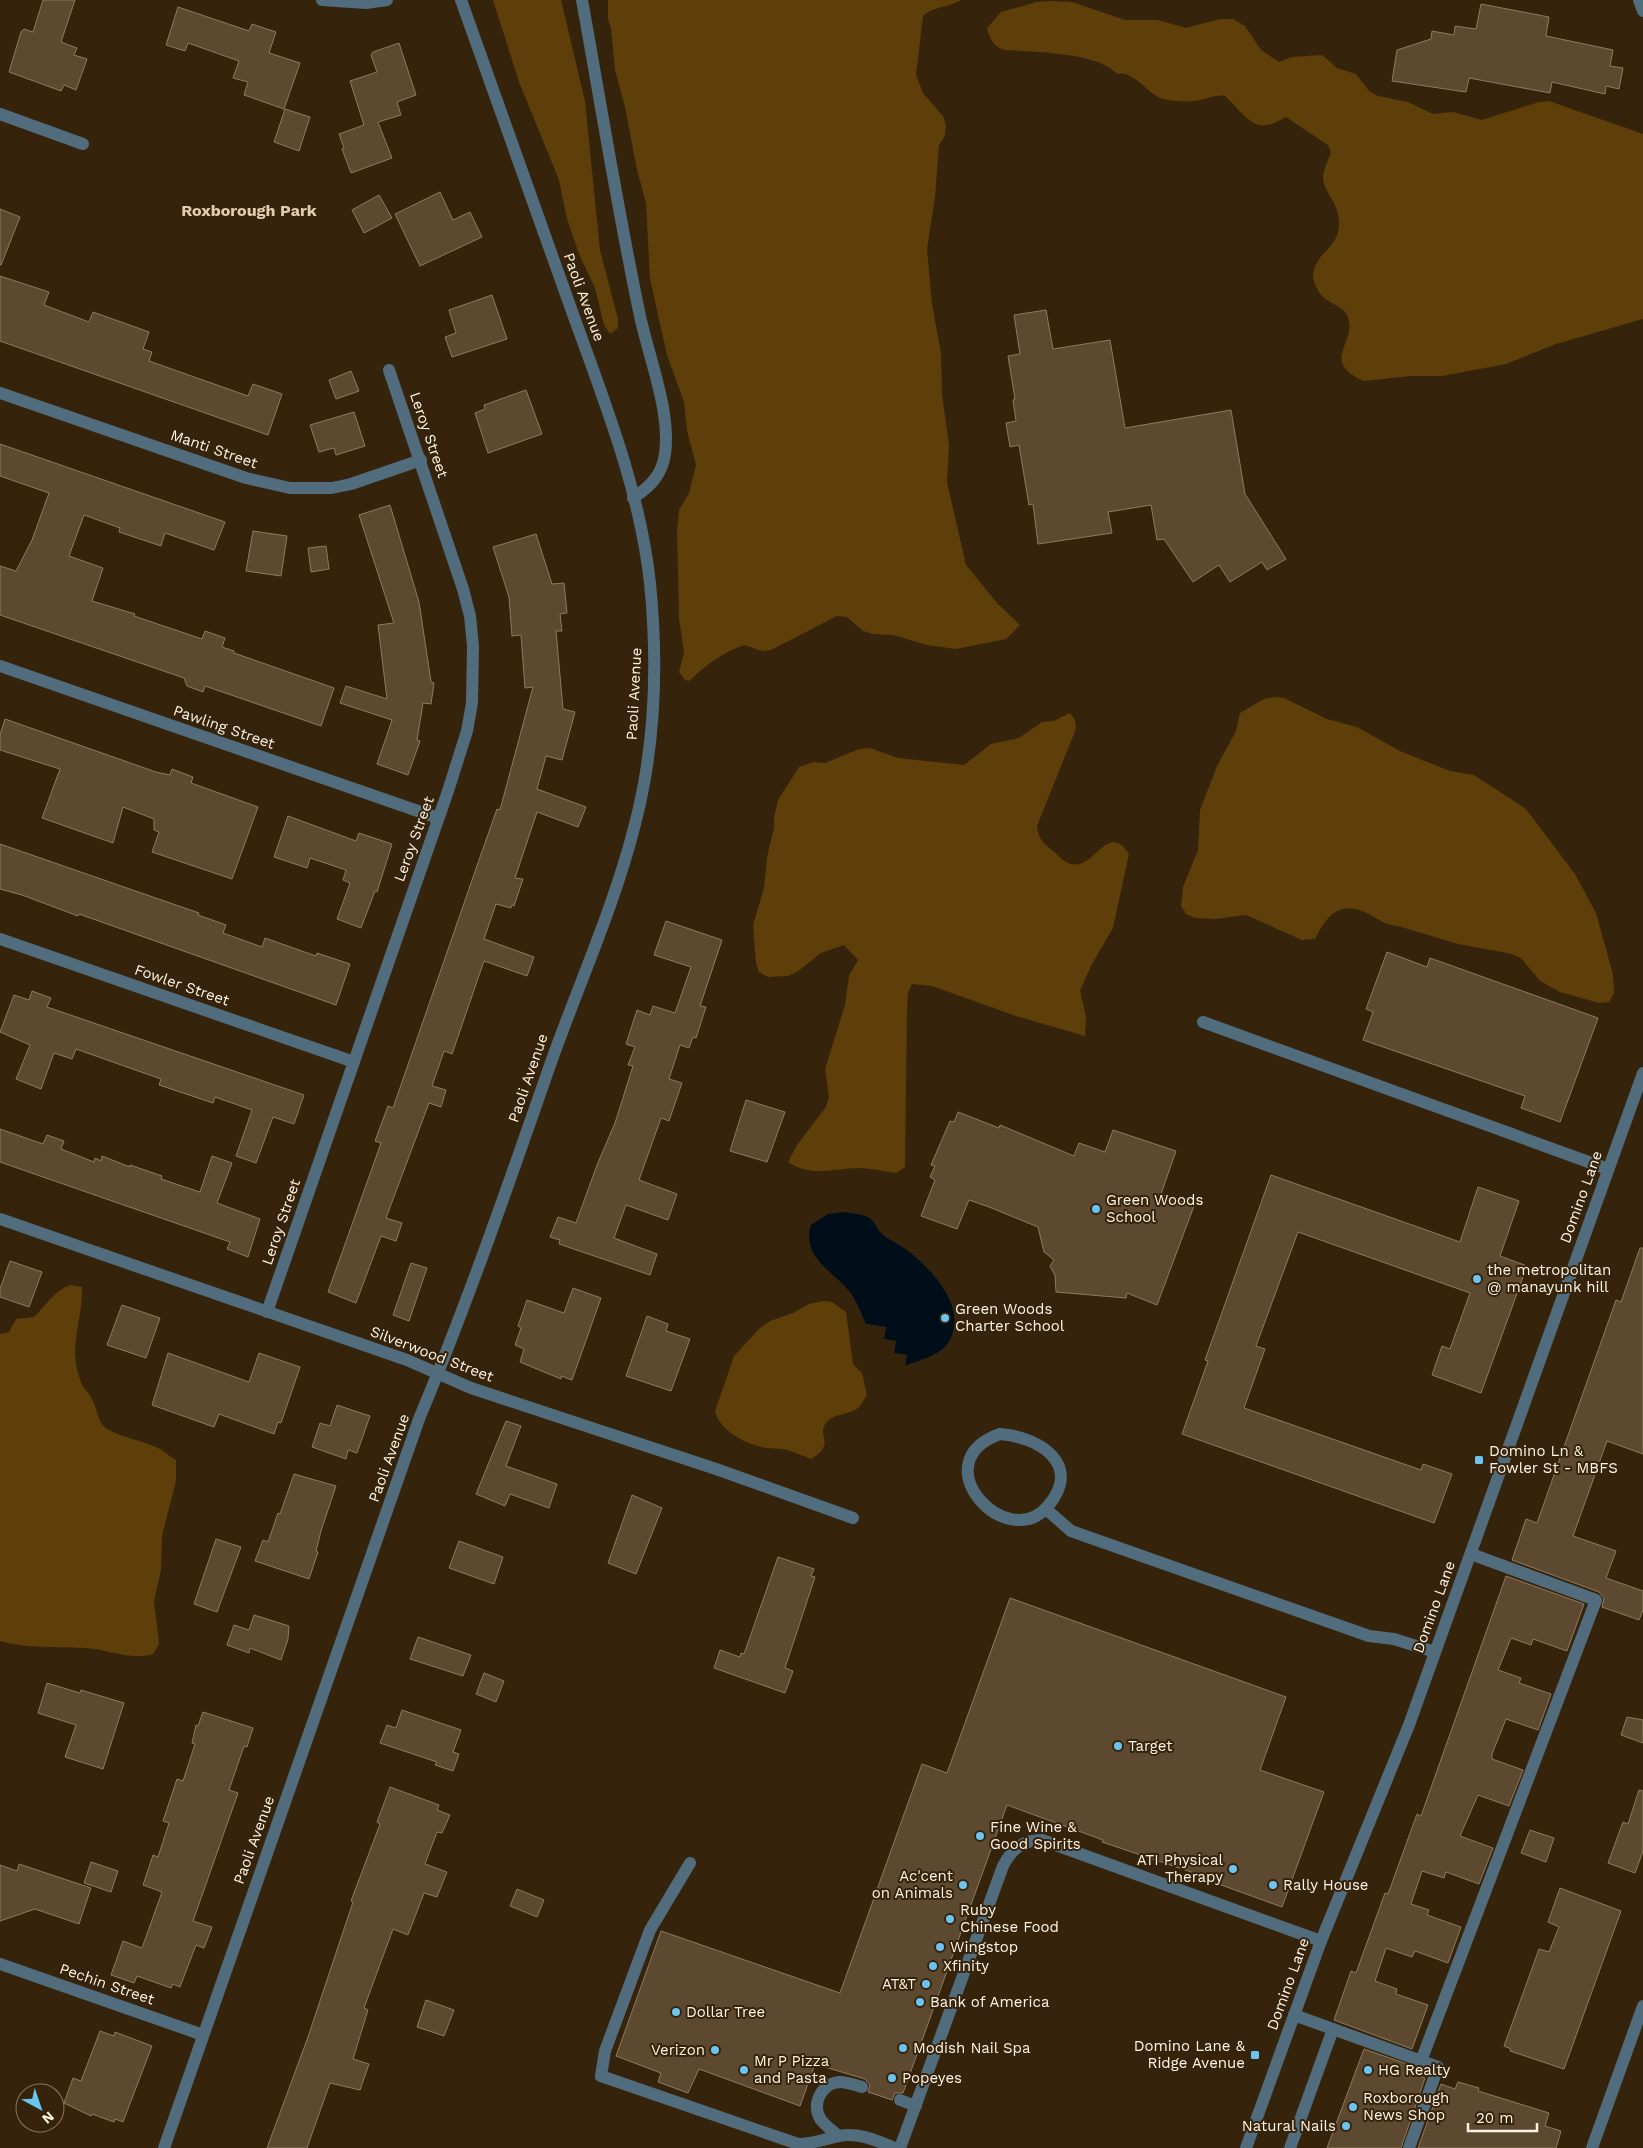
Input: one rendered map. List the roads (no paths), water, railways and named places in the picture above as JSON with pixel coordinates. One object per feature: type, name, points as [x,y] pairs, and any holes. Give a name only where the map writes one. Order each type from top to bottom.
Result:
[{"type":"street","points":[[322,0],[359,3],[387,0]]},
{"type":"street","name":"Paoli Avenue","points":[[164,2148],[419,1419],[459,1323],[576,992],[618,882],[635,824],[649,737],[654,656],[650,579],[633,498],[600,390],[461,0]]},
{"type":"street","points":[[582,0],[634,283],[662,410],[666,442],[661,468],[650,486],[633,498]]},
{"type":"street","points":[[1639,0],[1643,11]]},
{"type":"street","points":[[0,114],[83,144]]},
{"type":"street","name":"Leroy Street","points":[[267,1312],[467,731],[472,694],[473,646],[463,589],[421,460],[389,370]]},
{"type":"street","name":"Manti Street","points":[[0,393],[246,478],[290,488],[332,488],[351,484],[421,460]]},
{"type":"street","name":"Pawling Street","points":[[0,666],[438,818]]},
{"type":"street","name":"Fowler Street","points":[[0,939],[354,1062]]},
{"type":"street","points":[[1203,1022],[1608,1169]]},
{"type":"street","name":"Domino Lane","points":[[1246,2148],[1321,1941],[1398,1753],[1643,1073]]},
{"type":"street","name":"Silverwood Street","points":[[0,1219],[407,1360],[527,1408],[716,1469],[853,1518]]},
{"type":"street","points":[[1000,1434],[1010,1434],[1036,1442],[1051,1452],[1057,1462],[1060,1482],[1057,1493],[1046,1509],[1024,1520],[1013,1520],[995,1513],[982,1502],[968,1478],[968,1465],[980,1443],[1000,1434]]},
{"type":"street","points":[[1046,1509],[1071,1531],[1369,1636],[1394,1639],[1435,1652]]},
{"type":"street","points":[[1421,2061],[1596,1600],[1471,1554]]},
{"type":"street","points":[[900,2148],[1003,1866],[1009,1855],[1018,1845],[1030,1840],[1042,1840],[1321,1941]]},
{"type":"street","points":[[690,1863],[650,1930],[604,2051],[601,2076],[798,2144],[811,2144],[838,2136],[852,2135],[866,2137],[895,2148]]},
{"type":"street","name":"Pechin Street","points":[[0,1964],[203,2035]]},
{"type":"street","points":[[1592,2148],[1643,2006]]},
{"type":"street","points":[[1294,2015],[1438,2067],[1408,2148]]},
{"type":"street","points":[[1290,2148],[1333,2029]]},
{"type":"street","points":[[838,2136],[821,2120],[817,2112],[819,2095],[825,2088],[839,2082],[862,2087]]},
{"type":"street","points":[[900,2100],[916,2106]]},
{"type":"water","points":[[842,1212],[861,1215],[871,1219],[882,1234],[918,1259],[937,1279],[951,1304],[954,1317],[954,1330],[948,1343],[939,1352],[905,1366],[907,1355],[894,1353],[896,1341],[884,1339],[886,1327],[866,1324],[850,1292],[814,1255],[810,1246],[809,1236],[811,1225],[828,1214]]},
{"type":"place","name":"Green Woods School","points":[[1096,1209]]},
{"type":"place","name":"the metropolitan @ manayunk hill","points":[[1477,1279]]},
{"type":"place","name":"Green Woods Charter School","points":[[945,1318]]},
{"type":"place","name":"Domino Ln & Fowler St - MBFS","points":[[1479,1460]]},
{"type":"place","name":"Target","points":[[1118,1746]]},
{"type":"place","name":"Fine Wine & Good Spirits","points":[[980,1836]]},
{"type":"place","name":"ATI Physical Therapy","points":[[1233,1869]]},
{"type":"place","name":"Ac'cent on Animals","points":[[963,1885]]},
{"type":"place","name":"Rally House","points":[[1273,1885]]},
{"type":"place","name":"Ruby Chinese Food","points":[[950,1919]]},
{"type":"place","name":"Wingstop","points":[[940,1947]]},
{"type":"place","name":"Xfinity","points":[[933,1966]]},
{"type":"place","name":"AT&T","points":[[926,1984]]},
{"type":"place","name":"Bank of America","points":[[920,2002]]},
{"type":"place","name":"Dollar Tree","points":[[676,2012]]},
{"type":"place","name":"Modish Nail Spa","points":[[903,2048]]},
{"type":"place","name":"Verizon","points":[[715,2050]]},
{"type":"place","name":"Domino Lane & Ridge Avenue","points":[[1255,2055]]},
{"type":"place","name":"Mr P Pizza and Pasta","points":[[744,2070]]},
{"type":"place","name":"HG Realty","points":[[1368,2070]]},
{"type":"place","name":"Popeyes","points":[[892,2078]]},
{"type":"place","name":"Roxborough News Shop","points":[[1353,2107]]},
{"type":"place","name":"Natural Nails","points":[[1346,2126]]},
{"type":"district","name":"Roxborough Park","points":[[249,210]]}]
